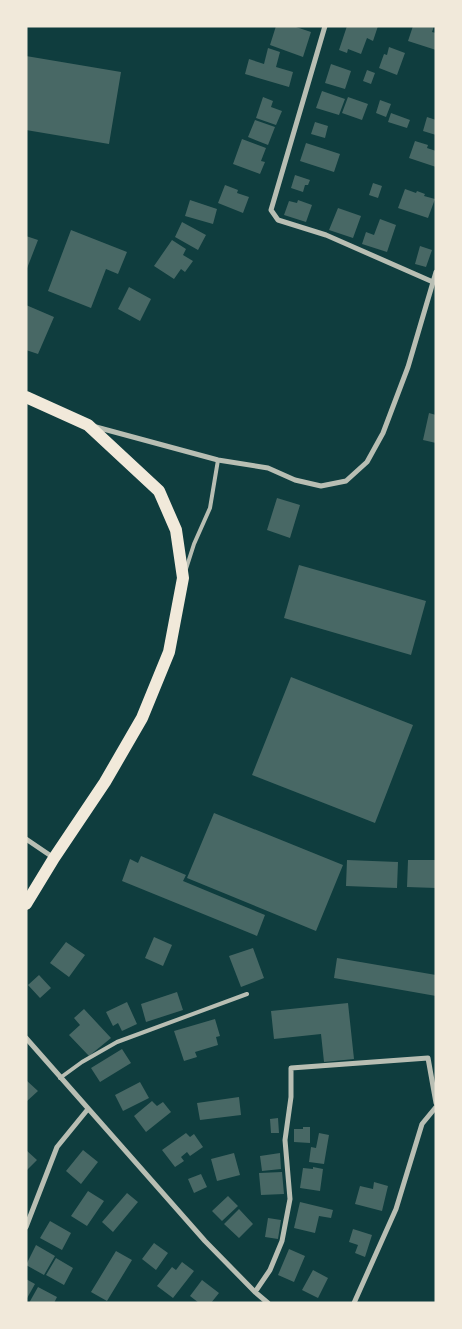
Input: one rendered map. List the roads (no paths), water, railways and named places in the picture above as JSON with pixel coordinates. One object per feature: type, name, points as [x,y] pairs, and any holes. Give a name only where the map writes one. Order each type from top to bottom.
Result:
[{"type":"main road","points":[[26,397],[88,425],[159,490],[176,530],[183,578],[169,652],[142,718],[105,782],[26,904]]},
{"type":"street","points":[[326,26],[271,210],[278,220],[326,235],[433,282]]},
{"type":"street","points":[[88,425],[218,460],[268,468],[295,480],[321,486],[346,480],[367,462],[383,433],[408,367],[436,272]]},
{"type":"street","points":[[26,839],[54,858]]},
{"type":"street","points":[[26,1038],[205,1241],[268,1303]]},
{"type":"street","points":[[255,1292],[270,1270],[282,1241],[290,1199],[285,1140],[291,1097],[291,1068],[428,1058],[436,1102]]},
{"type":"street","points":[[354,1303],[396,1209],[422,1124],[436,1107]]},
{"type":"street","points":[[26,1227],[57,1147],[88,1109]]},
{"type":"lane","points":[[183,578],[194,544],[210,508],[218,460]]},
{"type":"lane","points":[[60,1078],[82,1062],[116,1042],[247,994]]}]
